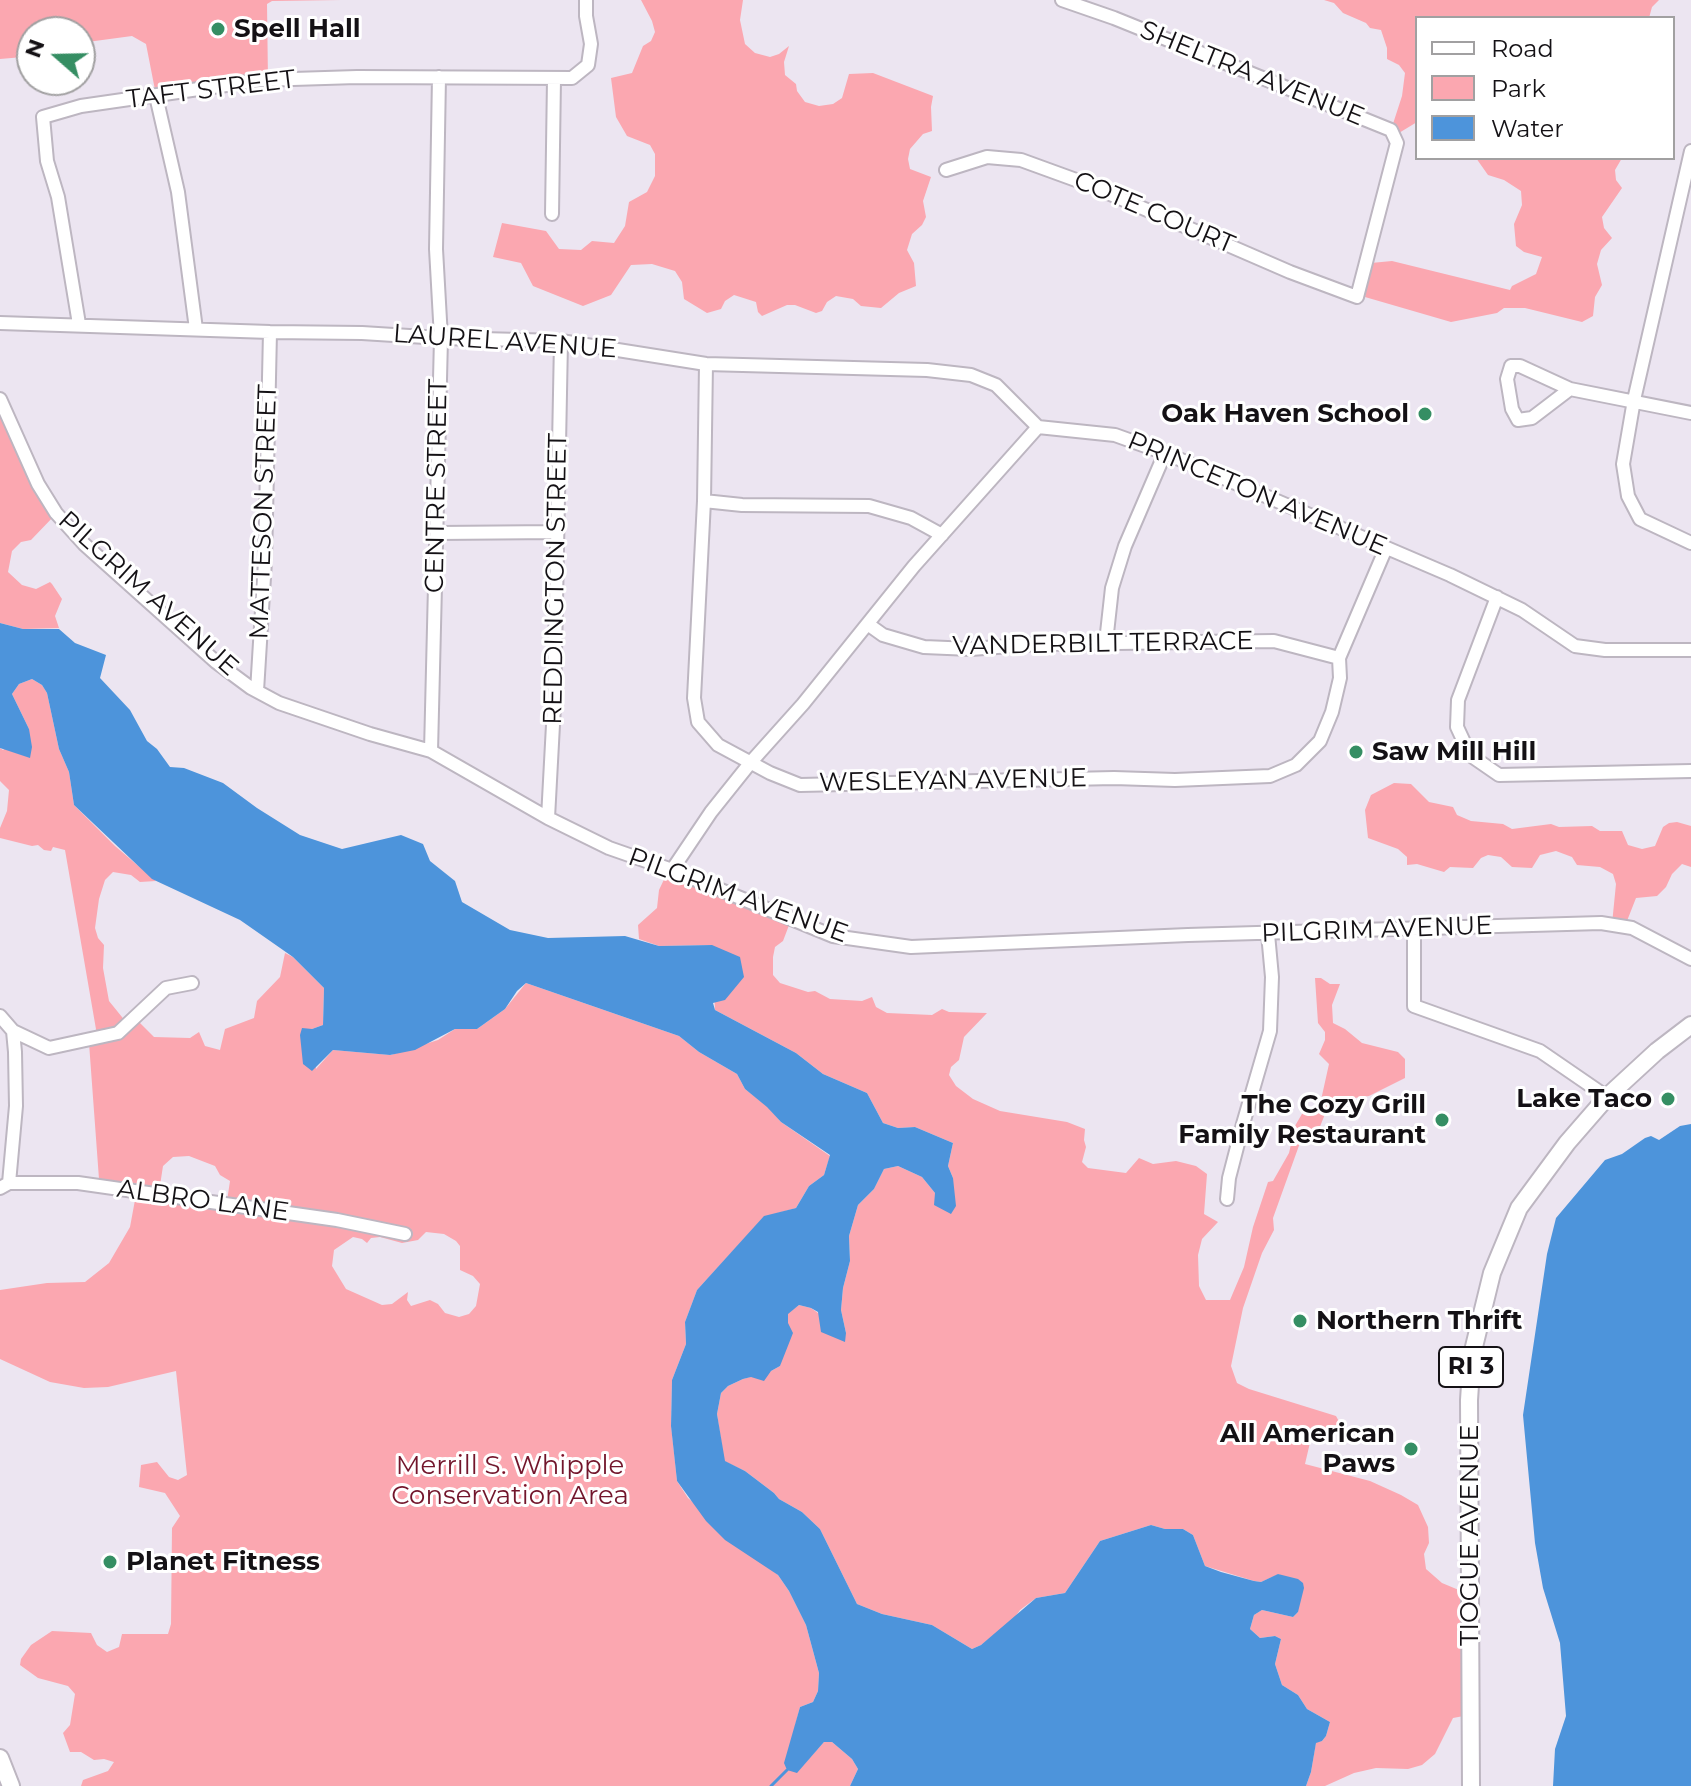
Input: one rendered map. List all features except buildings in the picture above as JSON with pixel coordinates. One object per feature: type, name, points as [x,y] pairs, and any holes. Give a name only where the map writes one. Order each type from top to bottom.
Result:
[{"type":"main road","name":"TIOGUE AVENUE","points":[[1471,1786],[1471,1357],[1492,1273],[1519,1208],[1539,1179],[1607,1097],[1691,1025]]},
{"type":"main road","points":[[0,1758],[11,1786]]},
{"type":"street","name":"TAFT STREET","points":[[79,324],[58,197],[47,161],[43,117],[81,106],[261,80],[572,78],[588,65],[591,44],[586,0]]},
{"type":"street","name":"SHELTRA AVENUE","points":[[1062,0],[1391,130],[1397,143],[1393,164],[1357,297]]},
{"type":"street","name":"CENTRE STREET","points":[[431,751],[441,338],[436,249],[439,77]]},
{"type":"street","points":[[552,214],[554,79]]},
{"type":"street","points":[[156,96],[178,192],[196,329]]},
{"type":"street","points":[[1691,151],[1634,400],[1623,464],[1628,496],[1640,519],[1691,543]]},
{"type":"street","name":"COTE COURT","points":[[946,170],[987,157],[1021,160],[1087,184],[1290,272],[1357,297]]},
{"type":"street","name":"LAUREL AVENUE","points":[[0,323],[561,341],[706,364],[868,367],[971,375],[996,385],[1038,427]]},
{"type":"street","name":"MATTESON STREET","points":[[257,691],[265,561],[270,332]]},
{"type":"street","name":"REDDINGTON STREET","points":[[548,818],[553,735],[561,341]]},
{"type":"street","name":"WESLEYAN AVENUE","points":[[706,364],[704,501],[694,698],[698,722],[718,745],[800,785],[1270,776],[1296,765],[1320,741],[1332,712],[1339,658],[1386,548]]},
{"type":"street","points":[[1570,389],[1532,418],[1518,420],[1512,409],[1507,379],[1511,366],[1520,366],[1570,389],[1691,413]]},
{"type":"street","name":"PILGRIM AVENUE","points":[[0,399],[38,484],[56,513],[84,544],[216,662],[257,691],[279,703],[431,751],[548,818],[609,848],[672,870],[833,936],[911,947],[1601,923],[1632,928],[1691,959]]},
{"type":"street","points":[[672,870],[711,812],[751,762],[942,535],[1038,427]]},
{"type":"street","name":"PRINCETON AVENUE","points":[[1038,427],[1115,435],[1165,453],[1497,597],[1575,646],[1605,650],[1691,650]]},
{"type":"street","points":[[1106,642],[1112,588],[1165,453]]},
{"type":"street","points":[[704,501],[742,505],[869,506],[911,518],[942,535]]},
{"type":"street","points":[[438,533],[557,532]]},
{"type":"street","points":[[1497,597],[1458,700],[1457,727],[1470,755],[1499,775],[1691,771]]},
{"type":"street","name":"VANDERBILT TERRACE","points":[[869,625],[883,635],[924,647],[971,649],[1106,642],[1274,641],[1339,658]]},
{"type":"street","points":[[1414,929],[1414,1006],[1540,1051],[1607,1097]]},
{"type":"street","points":[[1227,1199],[1229,1178],[1270,1031],[1272,977],[1268,934]]},
{"type":"street","points":[[0,1016],[13,1031],[49,1048],[118,1033],[166,988],[192,983]]},
{"type":"street","points":[[4,1186],[16,1106],[13,1031]]},
{"type":"street","name":"ALBRO LANE","points":[[4,1186],[78,1183],[337,1220],[405,1234]]},
{"type":"green space","points":[[0,0],[341,0],[272,1],[267,4],[268,81],[156,95],[146,44],[132,36],[96,41],[96,16],[16,16],[16,58],[0,59]]},
{"type":"green space","points":[[641,0],[743,0],[740,20],[745,44],[755,53],[770,57],[789,46],[784,62],[785,75],[796,84],[805,102],[819,106],[833,104],[842,98],[849,74],[873,73],[933,96],[932,131],[923,134],[910,149],[908,159],[910,169],[931,177],[923,201],[926,217],[912,234],[907,250],[914,263],[916,286],[899,293],[881,308],[861,306],[853,299],[836,296],[816,313],[787,305],[762,316],[756,302],[734,295],[725,301],[721,309],[707,313],[684,299],[682,282],[675,271],[652,264],[631,265],[611,295],[583,306],[533,286],[521,263],[493,257],[502,223],[546,231],[559,249],[581,250],[592,241],[614,243],[625,226],[629,202],[647,192],[655,176],[655,154],[650,145],[627,136],[616,117],[611,78],[632,73],[643,46],[651,41],[655,32]]},
{"type":"green space","points":[[1324,0],[1659,0],[1652,7],[1650,16],[1415,16],[1415,123],[1394,136],[1391,130],[1402,96],[1405,73],[1399,65],[1387,59],[1381,30],[1370,28],[1366,23],[1343,13],[1334,3]]},
{"type":"green space","points":[[1477,160],[1621,160],[1615,170],[1616,180],[1622,188],[1602,217],[1604,228],[1612,238],[1601,250],[1597,264],[1602,285],[1595,297],[1593,316],[1582,322],[1525,308],[1504,308],[1497,313],[1451,322],[1365,297],[1371,263],[1392,261],[1510,290],[1536,274],[1542,257],[1524,252],[1516,246],[1514,224],[1522,205],[1521,191],[1504,180],[1488,175]]},
{"type":"green space","points":[[0,400],[55,515],[31,540],[21,542],[12,551],[8,572],[22,585],[36,589],[50,582],[52,584],[62,599],[55,616],[59,628],[23,629],[0,623]]},
{"type":"green space","name":"Merrill S. Whipple Conservation Area","points":[[32,679],[42,685],[47,693],[59,749],[69,772],[74,805],[156,881],[140,882],[131,875],[113,872],[105,880],[99,899],[95,928],[104,945],[103,968],[109,1001],[126,1022],[136,1019],[154,1037],[190,1038],[199,1032],[205,1046],[220,1050],[225,1029],[254,1018],[257,1001],[280,977],[285,953],[324,988],[323,1025],[312,1029],[316,1069],[333,1050],[391,1055],[438,1040],[455,1029],[477,1029],[505,1009],[526,983],[679,1036],[699,1052],[737,1074],[745,1089],[781,1122],[830,1156],[824,1175],[809,1186],[796,1208],[764,1217],[697,1290],[685,1322],[686,1344],[672,1380],[671,1425],[677,1481],[688,1498],[778,1575],[806,1625],[819,1673],[818,1691],[813,1702],[800,1707],[795,1726],[797,1772],[824,1742],[832,1742],[852,1759],[858,1769],[850,1786],[81,1786],[83,1780],[108,1771],[114,1762],[94,1760],[81,1752],[70,1752],[63,1733],[70,1725],[75,1694],[68,1686],[38,1678],[20,1665],[21,1659],[31,1645],[52,1631],[91,1633],[97,1645],[107,1652],[119,1647],[122,1634],[168,1634],[171,1624],[172,1528],[180,1516],[165,1493],[139,1487],[141,1465],[157,1462],[169,1477],[178,1480],[187,1475],[176,1371],[108,1387],[84,1388],[50,1382],[0,1359],[0,1290],[47,1283],[85,1282],[109,1263],[130,1227],[135,1200],[99,1179],[89,1043],[97,1035],[65,850],[53,847],[51,851],[44,850],[38,845],[0,838],[9,790],[0,781],[0,748],[3,750],[29,729],[12,694],[19,684]],"holes":[[[189,1156],[215,1166],[220,1175],[230,1181],[227,1201],[159,1192],[163,1166],[173,1157]],[[426,1232],[444,1234],[456,1241],[460,1246],[460,1270],[473,1276],[480,1284],[476,1306],[469,1314],[459,1317],[445,1313],[430,1300],[411,1306],[407,1300],[408,1292],[392,1304],[382,1305],[346,1289],[332,1266],[334,1250],[353,1237],[367,1243],[371,1238],[380,1237],[402,1243],[418,1240]]]},
{"type":"green space","points":[[1394,783],[1411,784],[1429,802],[1453,807],[1457,815],[1471,821],[1503,824],[1512,829],[1551,824],[1559,827],[1592,826],[1600,831],[1622,831],[1628,845],[1642,849],[1655,846],[1663,827],[1677,822],[1691,826],[1691,867],[1682,864],[1657,896],[1636,898],[1625,926],[1612,924],[1616,884],[1613,874],[1600,867],[1577,865],[1572,857],[1556,851],[1540,855],[1532,868],[1512,867],[1501,857],[1488,855],[1473,868],[1450,867],[1444,872],[1417,864],[1407,865],[1407,857],[1398,849],[1368,838],[1365,810],[1371,795]]},
{"type":"green space","points":[[669,869],[791,920],[783,941],[775,947],[773,957],[773,975],[780,983],[808,992],[815,991],[830,999],[862,1001],[872,997],[876,1007],[887,1013],[932,1015],[942,1009],[987,1013],[964,1037],[959,1060],[951,1067],[949,1075],[956,1086],[973,1099],[1000,1111],[1067,1122],[1085,1129],[1086,1147],[1082,1162],[1088,1168],[1126,1173],[1139,1158],[1153,1164],[1176,1161],[1196,1166],[1207,1174],[1204,1214],[1218,1222],[1202,1239],[1198,1255],[1199,1286],[1206,1300],[1230,1300],[1244,1267],[1268,1182],[1273,1181],[1289,1153],[1292,1131],[1306,1107],[1314,1107],[1321,1100],[1329,1064],[1319,1054],[1325,1032],[1318,1023],[1315,978],[1340,984],[1332,1005],[1333,1023],[1362,1043],[1398,1052],[1405,1059],[1405,1078],[1369,1096],[1340,1100],[1325,1114],[1317,1134],[1301,1140],[1273,1218],[1274,1230],[1262,1253],[1243,1308],[1231,1366],[1237,1383],[1249,1389],[1336,1416],[1342,1427],[1332,1437],[1317,1432],[1312,1434],[1305,1464],[1370,1481],[1418,1505],[1428,1527],[1429,1543],[1424,1554],[1426,1569],[1442,1583],[1466,1593],[1469,1715],[1453,1718],[1435,1754],[1422,1765],[1408,1769],[1376,1768],[1354,1773],[1325,1786],[1306,1786],[1316,1742],[1326,1736],[1330,1722],[1307,1709],[1298,1695],[1282,1685],[1275,1664],[1281,1639],[1275,1636],[1260,1638],[1250,1629],[1254,1615],[1262,1610],[1293,1617],[1298,1612],[1279,1574],[1261,1582],[1205,1566],[1193,1535],[1183,1529],[1151,1525],[1100,1541],[1065,1593],[1036,1598],[1013,1620],[972,1649],[932,1625],[882,1614],[857,1604],[820,1529],[802,1512],[779,1499],[745,1471],[724,1461],[717,1414],[721,1393],[743,1379],[780,1366],[788,1313],[799,1305],[811,1308],[846,1333],[841,1310],[843,1288],[850,1261],[849,1236],[858,1205],[874,1189],[884,1169],[898,1166],[922,1177],[935,1193],[953,1178],[948,1166],[953,1143],[915,1127],[898,1128],[883,1123],[867,1093],[823,1074],[796,1053],[715,1010],[712,945],[659,946],[639,939],[638,925],[657,908],[659,890]]},
{"type":"water","points":[[0,623],[23,629],[59,629],[75,643],[106,655],[100,678],[130,710],[147,741],[170,767],[184,768],[223,783],[300,835],[342,849],[401,835],[423,844],[430,861],[455,881],[462,902],[510,930],[548,938],[625,936],[659,946],[712,945],[740,957],[744,977],[725,1000],[713,1003],[715,1010],[796,1053],[823,1074],[867,1093],[883,1123],[898,1128],[915,1127],[953,1143],[948,1166],[953,1178],[956,1206],[951,1214],[934,1205],[935,1193],[922,1177],[898,1166],[884,1169],[874,1189],[858,1205],[849,1236],[850,1261],[843,1288],[841,1310],[845,1342],[821,1332],[818,1312],[799,1305],[788,1314],[793,1333],[780,1366],[771,1371],[764,1381],[751,1377],[743,1379],[721,1393],[717,1414],[725,1461],[745,1471],[779,1499],[802,1512],[820,1529],[857,1604],[882,1614],[932,1625],[972,1649],[981,1645],[1036,1598],[1065,1593],[1100,1541],[1151,1525],[1183,1529],[1193,1535],[1205,1566],[1221,1572],[1261,1582],[1278,1574],[1298,1579],[1304,1588],[1298,1612],[1293,1617],[1262,1610],[1254,1615],[1250,1629],[1260,1638],[1275,1636],[1281,1639],[1275,1664],[1282,1685],[1298,1695],[1307,1709],[1330,1722],[1326,1736],[1316,1743],[1306,1786],[850,1786],[858,1769],[852,1759],[832,1742],[824,1742],[797,1773],[787,1770],[784,1763],[800,1707],[813,1702],[818,1691],[819,1673],[806,1625],[778,1575],[725,1540],[706,1521],[677,1481],[671,1426],[672,1380],[686,1344],[685,1322],[697,1290],[764,1216],[796,1208],[809,1186],[824,1175],[830,1155],[781,1122],[745,1089],[737,1074],[699,1052],[679,1036],[526,983],[505,1009],[477,1029],[455,1029],[415,1050],[390,1055],[333,1050],[312,1071],[303,1064],[300,1035],[302,1028],[312,1029],[323,1025],[324,988],[293,957],[240,920],[152,879],[74,805],[69,772],[59,749],[47,693],[42,685],[32,679],[19,684],[12,694],[29,729],[30,758],[0,748]]},
{"type":"water","points":[[1691,1124],[1691,1786],[1553,1786],[1555,1749],[1566,1716],[1560,1643],[1543,1588],[1535,1543],[1523,1415],[1547,1254],[1556,1218],[1605,1160],[1622,1154],[1645,1138],[1651,1136],[1659,1140],[1680,1126]]},
{"type":"waterway","points":[[771,1786],[787,1770]]},
{"type":"place","name":"Spell Hall","points":[[218,29]]},
{"type":"place","name":"Oak Haven School","points":[[1425,414]]},
{"type":"place","name":"Saw Mill Hill","points":[[1356,752]]},
{"type":"place","name":"Lake Taco","points":[[1668,1099]]},
{"type":"place","name":"The Cozy Grill Family Restaurant","points":[[1442,1120]]},
{"type":"place","name":"Northern Thrift","points":[[1300,1321]]},
{"type":"place","name":"All American Paws","points":[[1411,1449]]},
{"type":"place","name":"Planet Fitness","points":[[110,1562]]}]
